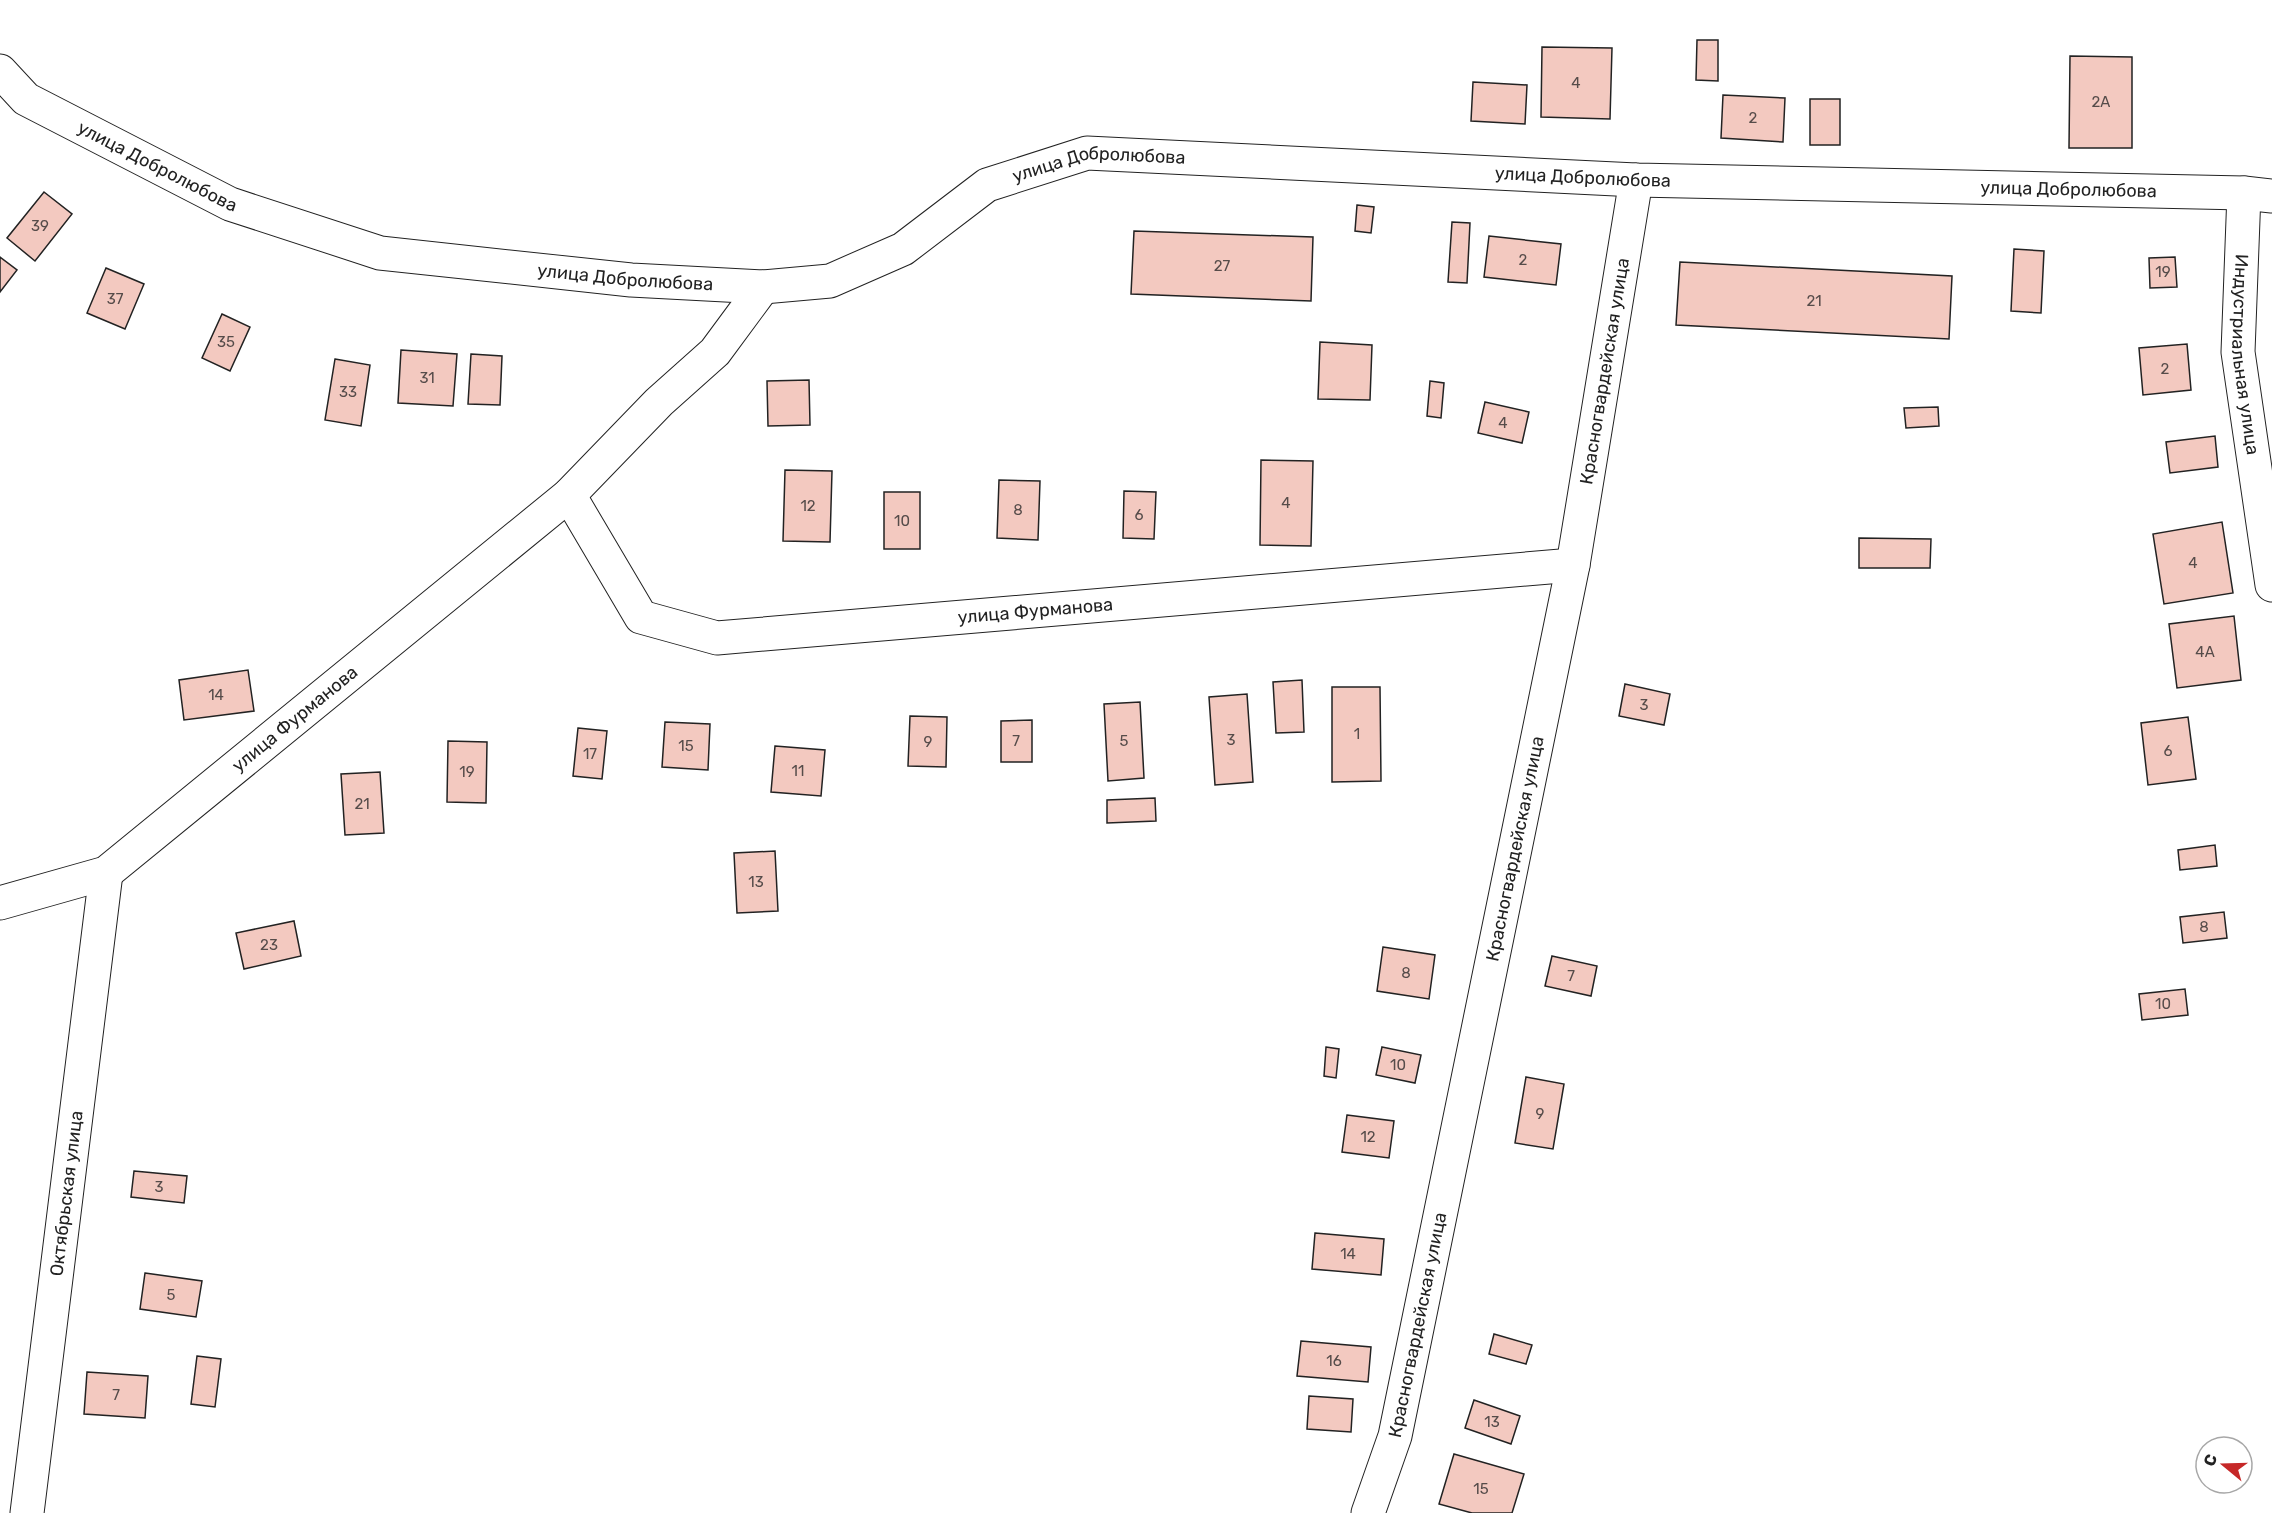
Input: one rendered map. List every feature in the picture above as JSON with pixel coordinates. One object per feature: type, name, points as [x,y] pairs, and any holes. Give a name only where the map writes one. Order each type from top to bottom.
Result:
[{"type":"street","name":"улица Добролюбова","points":[[0,71],[26,99],[230,204],[380,253],[631,280],[763,287],[830,281],[903,249],[987,186],[1087,153],[1636,180],[2258,195]]},
{"type":"street","name":"Красногвардейская улица","points":[[1368,1513],[1395,1436],[1573,565],[1636,180]]},
{"type":"street","name":"Индустриальная улица","points":[[2258,195],[2238,352],[2272,585]]},
{"type":"street","name":"улица Фурманова","points":[[0,903],[106,873],[569,495],[659,402],[716,352],[763,287]]},
{"type":"street","name":"улица Фурманова","points":[[569,495],[641,617],[717,638],[1573,565]]},
{"type":"street","name":"Октябрьская улица","points":[[27,1513],[106,873]]},
{"type":"building","points":[[1697,40],[1718,40],[1718,81],[1696,80]]},
{"type":"building","points":[[1542,47],[1612,48],[1610,119],[1541,117]]},
{"type":"building","points":[[2070,56],[2132,57],[2132,148],[2069,148]]},
{"type":"building","points":[[1473,82],[1527,85],[1525,124],[1471,121]]},
{"type":"building","points":[[1723,95],[1785,98],[1783,142],[1721,138]]},
{"type":"building","points":[[1810,99],[1840,99],[1840,145],[1810,145]]},
{"type":"building","points":[[44,192],[72,214],[35,261],[7,238]]},
{"type":"building","points":[[1357,205],[1374,207],[1371,233],[1355,231]]},
{"type":"building","points":[[1452,222],[1470,223],[1467,283],[1448,282]]},
{"type":"building","points":[[1134,231],[1313,237],[1311,301],[1131,294]]},
{"type":"building","points":[[1489,236],[1561,244],[1556,285],[1484,277]]},
{"type":"building","points":[[2014,249],[2044,251],[2041,313],[2011,311]]},
{"type":"building","points":[[0,257],[17,270],[0,292]]},
{"type":"building","points":[[2175,257],[2177,287],[2150,288],[2149,258]]},
{"type":"building","points":[[1680,262],[1952,276],[1949,339],[1676,325]]},
{"type":"building","points":[[106,268],[144,284],[125,329],[87,313]]},
{"type":"building","points":[[222,314],[250,327],[230,371],[202,358]]},
{"type":"building","points":[[1320,342],[1372,345],[1370,400],[1318,399]]},
{"type":"building","points":[[2187,344],[2191,390],[2143,395],[2139,348]]},
{"type":"building","points":[[401,350],[457,354],[453,406],[398,403]]},
{"type":"building","points":[[471,354],[502,356],[500,405],[468,404]]},
{"type":"building","points":[[335,359],[370,365],[361,426],[325,420]]},
{"type":"building","points":[[809,380],[810,425],[768,426],[767,381]]},
{"type":"building","points":[[1430,381],[1444,383],[1441,418],[1427,416]]},
{"type":"building","points":[[1485,402],[1529,412],[1522,443],[1478,433]]},
{"type":"building","points":[[1938,407],[1939,426],[1906,428],[1904,408]]},
{"type":"building","points":[[2215,436],[2218,467],[2170,473],[2166,442]]},
{"type":"building","points":[[1261,460],[1313,461],[1311,546],[1260,545]]},
{"type":"building","points":[[785,470],[832,471],[830,542],[783,541]]},
{"type":"building","points":[[999,480],[1040,481],[1038,540],[997,538]]},
{"type":"building","points":[[1124,491],[1156,492],[1154,539],[1123,538]]},
{"type":"building","points":[[884,492],[920,492],[920,549],[884,549]]},
{"type":"building","points":[[2222,522],[2233,593],[2164,604],[2153,534]]},
{"type":"building","points":[[1859,538],[1931,539],[1930,568],[1859,568]]},
{"type":"building","points":[[2234,616],[2241,680],[2177,688],[2169,624]]},
{"type":"building","points":[[248,670],[254,711],[184,720],[179,680]]},
{"type":"building","points":[[1302,680],[1304,732],[1276,733],[1273,682]]},
{"type":"building","points":[[1625,684],[1670,694],[1664,725],[1619,716]]},
{"type":"building","points":[[1332,687],[1380,687],[1381,781],[1332,782]]},
{"type":"building","points":[[1247,694],[1253,782],[1215,785],[1209,697]]},
{"type":"building","points":[[1140,702],[1144,778],[1108,781],[1104,704]]},
{"type":"building","points":[[910,716],[947,717],[946,767],[908,766]]},
{"type":"building","points":[[2188,717],[2196,779],[2148,785],[2141,723]]},
{"type":"building","points":[[1032,720],[1032,762],[1001,762],[1001,721]]},
{"type":"building","points":[[665,722],[710,724],[708,770],[662,767]]},
{"type":"building","points":[[578,728],[607,731],[602,779],[573,776]]},
{"type":"building","points":[[448,741],[487,742],[486,803],[447,802]]},
{"type":"building","points":[[775,746],[825,750],[821,796],[771,792]]},
{"type":"building","points":[[380,772],[384,833],[345,835],[341,774]]},
{"type":"building","points":[[1155,798],[1156,821],[1107,823],[1107,800]]},
{"type":"building","points":[[2215,845],[2217,866],[2180,870],[2178,850]]},
{"type":"building","points":[[775,851],[778,911],[737,913],[734,853]]},
{"type":"building","points":[[2224,912],[2227,938],[2183,943],[2180,917]]},
{"type":"building","points":[[294,921],[301,956],[244,969],[236,933]]},
{"type":"building","points":[[1383,947],[1435,955],[1429,999],[1377,991]]},
{"type":"building","points":[[1552,956],[1597,966],[1591,996],[1545,986]]},
{"type":"building","points":[[2185,989],[2188,1015],[2142,1020],[2139,994]]},
{"type":"building","points":[[1326,1047],[1339,1049],[1336,1078],[1324,1076]]},
{"type":"building","points":[[1382,1047],[1421,1055],[1415,1083],[1376,1075]]},
{"type":"building","points":[[1526,1077],[1564,1084],[1553,1149],[1515,1143]]},
{"type":"building","points":[[1347,1115],[1394,1121],[1389,1158],[1342,1152]]},
{"type":"building","points":[[134,1171],[187,1176],[184,1203],[131,1197]]},
{"type":"building","points":[[1315,1233],[1384,1239],[1381,1275],[1312,1269]]},
{"type":"building","points":[[145,1273],[202,1281],[196,1317],[140,1309]]},
{"type":"building","points":[[1494,1334],[1532,1345],[1526,1364],[1489,1354]]},
{"type":"building","points":[[1301,1341],[1371,1347],[1368,1382],[1297,1376]]},
{"type":"building","points":[[197,1356],[221,1359],[215,1407],[191,1404]]},
{"type":"building","points":[[87,1372],[148,1376],[145,1418],[84,1414]]},
{"type":"building","points":[[1309,1396],[1353,1399],[1351,1432],[1307,1429]]},
{"type":"building","points":[[1474,1400],[1520,1416],[1511,1444],[1465,1428]]},
{"type":"building","points":[[1454,1454],[1524,1474],[1512,1513],[1472,1513],[1439,1504]]}]
